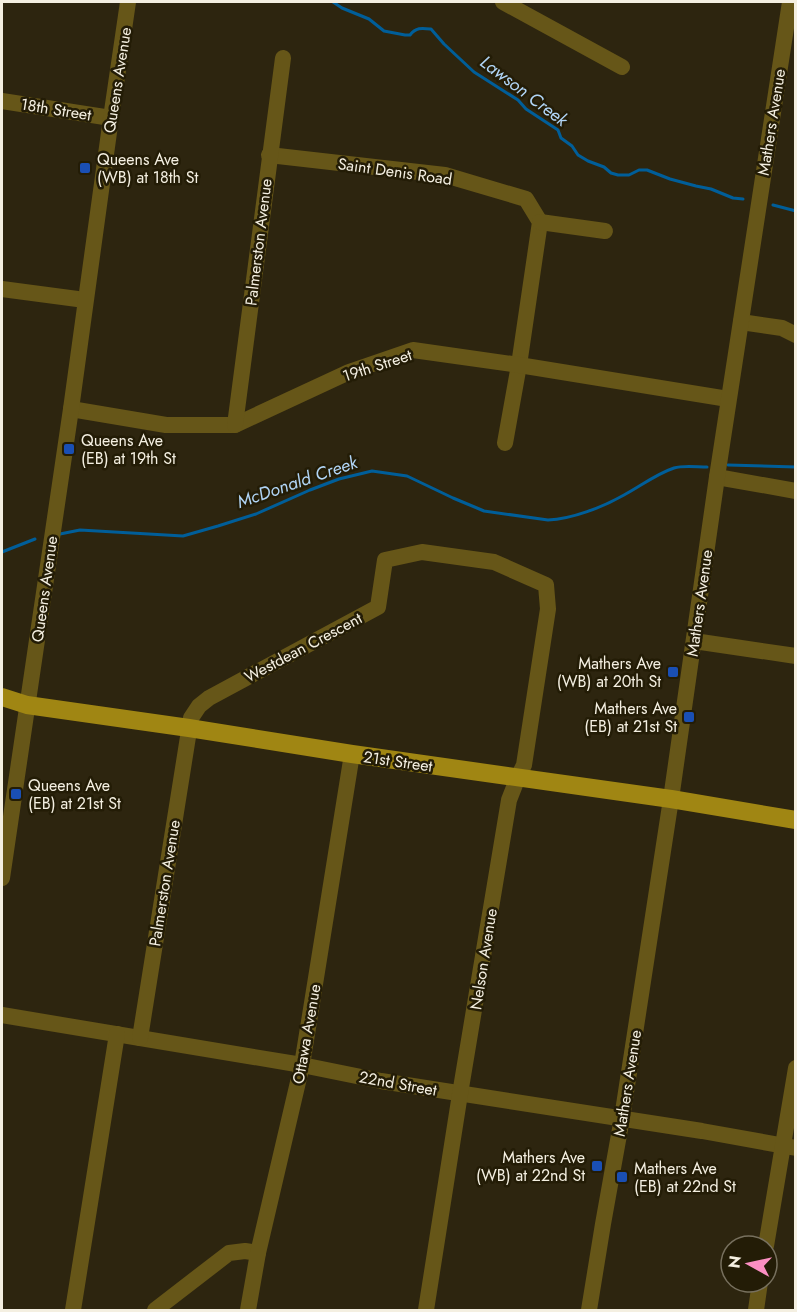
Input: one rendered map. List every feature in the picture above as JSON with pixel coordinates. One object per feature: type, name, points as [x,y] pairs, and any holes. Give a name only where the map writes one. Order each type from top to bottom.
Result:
[{"type":"main road","name":"21st Street","points":[[2,697],[27,705],[671,799],[795,820]]},
{"type":"street","name":"Queens Avenue","points":[[2,878],[128,2]]},
{"type":"street","points":[[502,2],[622,67]]},
{"type":"street","name":"Mathers Avenue","points":[[590,1311],[671,799],[728,399],[790,2]]},
{"type":"street","name":"Palmerston Avenue","points":[[235,426],[283,58]]},
{"type":"street","name":"18th Street","points":[[2,101],[111,118]]},
{"type":"street","name":"Saint Denis Road","points":[[269,155],[445,176],[526,199],[540,222]]},
{"type":"street","points":[[506,443],[540,222],[606,231]]},
{"type":"street","points":[[2,289],[85,300]]},
{"type":"street","points":[[741,322],[782,328],[795,335]]},
{"type":"street","name":"19th Street","points":[[71,410],[166,425],[235,426],[349,372],[413,350],[728,399]]},
{"type":"street","points":[[717,477],[795,491]]},
{"type":"street","name":"Westdean Crescent","points":[[189,729],[191,718],[199,706],[209,698],[378,606],[385,560],[422,552],[494,562],[546,585],[548,609]]},
{"type":"street","name":"Nelson Avenue","points":[[426,1311],[509,800],[524,765],[548,609]]},
{"type":"street","points":[[694,641],[795,656]]},
{"type":"street","name":"Palmerston Avenue","points":[[140,1038],[189,729]]},
{"type":"street","name":"Ottawa Avenue","points":[[248,1311],[258,1253],[302,1065],[352,754]]},
{"type":"street","name":"22nd Street","points":[[2,1015],[302,1065],[381,1081],[622,1118],[789,1147]]},
{"type":"street","points":[[73,1311],[117,1035]]},
{"type":"street","points":[[769,1234],[789,1147],[795,1068]]},
{"type":"street","points":[[155,1311],[228,1253],[245,1251],[258,1253]]},
{"type":"street","points":[[756,1311],[758,1294]]},
{"type":"waterway","name":"Lawson Creek","points":[[333,2],[369,19],[384,31],[410,35],[417,29],[431,29],[474,72],[518,100],[526,109],[558,130],[561,138],[572,146],[578,155],[604,167],[611,173],[629,175],[639,170],[647,170],[670,179],[743,199]]},
{"type":"waterway","name":"Lawson Creek","points":[[773,205],[796,211]]},
{"type":"waterway","name":"McDonald Creek","points":[[728,465],[796,467]]},
{"type":"waterway","name":"McDonald Creek","points":[[60,534],[80,530],[183,536],[256,514],[339,479],[372,471],[407,476],[484,511],[548,520],[577,515],[607,504],[674,468],[707,467]]},
{"type":"waterway","name":"McDonald Creek","points":[[2,552],[35,539]]},
{"type":"place","name":"Queens Ave (WB) at 18th St","points":[[85,168]]},
{"type":"place","name":"Queens Ave (EB) at 19th St","points":[[69,449]]},
{"type":"place","name":"Mathers Ave (WB) at 20th St","points":[[673,672]]},
{"type":"place","name":"Mathers Ave (EB) at 21st St","points":[[689,717]]},
{"type":"place","name":"Queens Ave (EB) at 21st St","points":[[16,794]]},
{"type":"place","name":"Mathers Ave (WB) at 22nd St","points":[[597,1166]]},
{"type":"place","name":"Mathers Ave (EB) at 22nd St","points":[[622,1177]]}]
